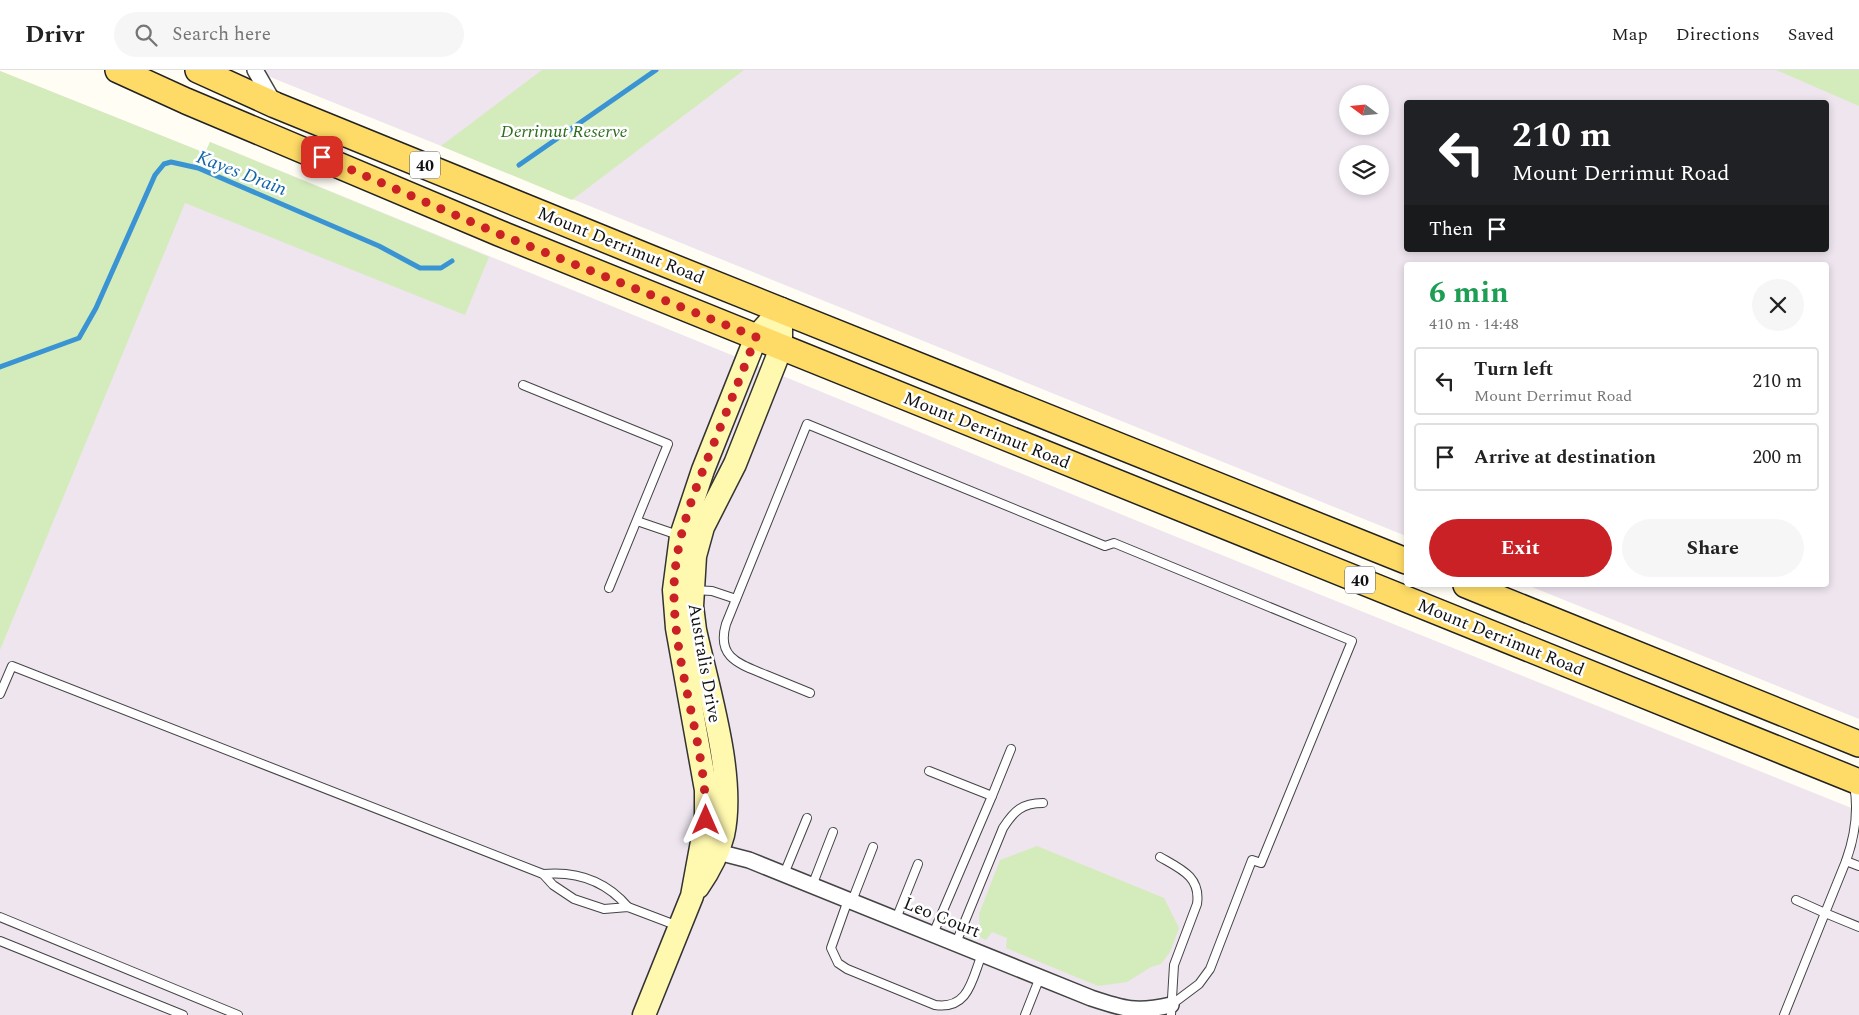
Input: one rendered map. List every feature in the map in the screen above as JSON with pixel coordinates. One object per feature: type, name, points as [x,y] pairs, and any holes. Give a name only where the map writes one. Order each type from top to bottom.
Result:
[{"type":"main road","name":"Mount Derrimut Road","points":[[118,70],[186,102],[499,234],[1856,780]]},
{"type":"main road","name":"Mount Derrimut Road","points":[[204,71],[275,105],[1404,560]]},
{"type":"main road","points":[[186,102],[204,71]]},
{"type":"main road","name":"Mount Derrimut Road","points":[[1471,587],[1859,744]]},
{"type":"street","points":[[255,70],[275,105]]},
{"type":"street","points":[[756,337],[781,309]]},
{"type":"street","points":[[781,309],[781,348]]},
{"type":"street","name":"Australis Drive","points":[[644,1015],[709,849],[706,820],[706,790],[684,676],[677,628],[690,539],[703,470],[756,337]]},
{"type":"street","name":"Australis Drive","points":[[690,539],[711,508],[735,464],[781,348]]},
{"type":"street","name":"Leo Court","points":[[709,849],[748,860],[1091,998],[1131,1012],[1171,1010]]},
{"type":"lane","points":[[523,385],[668,444],[609,588]]},
{"type":"lane","points":[[810,693],[740,664],[727,652],[724,645],[724,631],[736,599],[807,424],[1105,546],[1114,543],[1352,641],[1261,863],[1252,860],[1210,969],[1199,984],[1171,1010]]},
{"type":"lane","points":[[637,521],[690,539]]},
{"type":"lane","points":[[684,590],[712,591],[736,599]]},
{"type":"lane","points":[[0,694],[12,666],[542,874],[553,885],[574,899],[604,908],[628,907],[680,927]]},
{"type":"lane","points":[[933,934],[958,880],[1011,749]]},
{"type":"lane","points":[[929,771],[992,796]]},
{"type":"lane","points":[[1784,1015],[1856,833],[1856,780]]},
{"type":"lane","points":[[956,943],[1003,828],[1014,812],[1023,805],[1043,803]]},
{"type":"lane","points":[[784,874],[806,818]]},
{"type":"lane","points":[[812,886],[833,832]]},
{"type":"lane","points":[[874,847],[831,948],[838,963],[856,973],[935,1005],[945,1006],[955,1004],[964,998],[982,954]]},
{"type":"lane","points":[[1160,857],[1189,873],[1196,883],[1199,893],[1197,904],[1174,965],[1171,1010]]},
{"type":"lane","points":[[1846,861],[1859,866]]},
{"type":"lane","points":[[896,919],[918,864]]},
{"type":"lane","points":[[542,874],[560,872],[597,883],[615,892],[628,907]]},
{"type":"lane","points":[[1796,900],[1859,927]]},
{"type":"lane","points":[[0,917],[238,1015]]},
{"type":"lane","points":[[0,941],[183,1015]]},
{"type":"lane","points":[[1025,1015],[1040,977]]},
{"type":"shaded area","points":[[253,70],[1859,70],[1859,719],[1532,587],[1829,587],[1829,262],[1404,262],[1404,535]]},
{"type":"shaded area","points":[[0,71],[205,153],[210,142],[1162,531],[1859,811],[1859,1015],[0,1015]]},
{"type":"green space","name":"Derrimut Reserve","points":[[542,70],[744,70],[572,200],[441,146]]},
{"type":"green space","points":[[1776,70],[1859,70],[1859,106]]},
{"type":"green space","points":[[0,71],[205,153],[210,142],[489,257],[465,315],[185,203],[0,650]]},
{"type":"green space","points":[[1037,846],[1164,898],[1179,928],[1170,952],[1161,964],[1151,967],[1127,982],[1098,986],[1006,948],[1007,938],[992,932],[986,940],[980,937],[979,914],[1000,860]]},
{"type":"waterway","name":"Kayes Drain","points":[[519,165],[656,70]]},
{"type":"waterway","name":"Kayes Drain","points":[[0,367],[79,338],[96,308],[155,175],[164,164],[171,162],[198,168],[379,246],[420,268],[441,268],[452,261]]},
{"type":"route","points":[[322,157],[499,234],[756,337],[688,510],[676,565],[674,596],[677,628],[684,676],[706,790],[706,820]]}]
